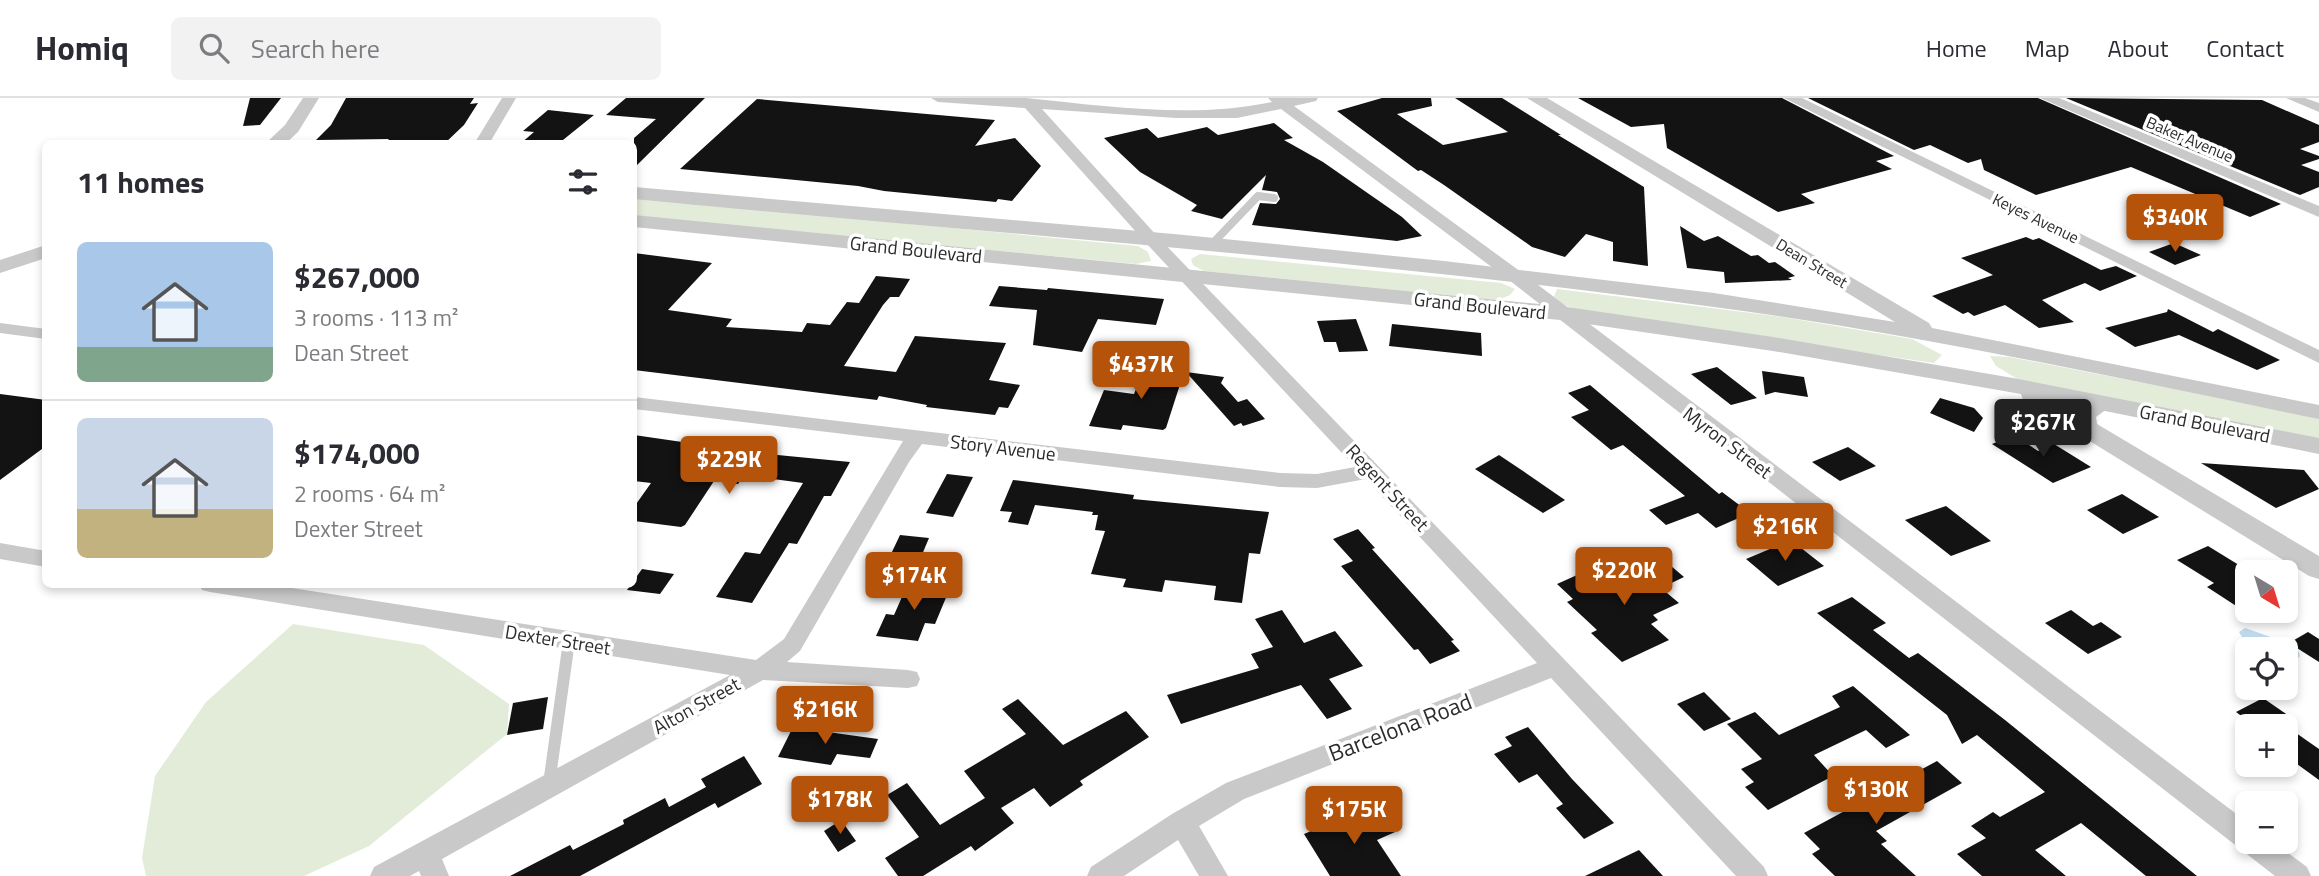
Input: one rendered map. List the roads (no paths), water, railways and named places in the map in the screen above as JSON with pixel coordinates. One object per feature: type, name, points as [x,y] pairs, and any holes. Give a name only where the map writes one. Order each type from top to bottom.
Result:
[{"type":"street","points":[[278,140],[292,128],[311,98]]},
{"type":"street","points":[[483,140],[509,98]]},
{"type":"street","points":[[938,98],[1176,114],[1237,114],[1280,101],[1311,98]]},
{"type":"street","name":"Dean Street","points":[[1535,98],[2319,569]]},
{"type":"street","name":"Keyes Avenue","points":[[1791,98],[2319,357]]},
{"type":"street","name":"Baker Avenue","points":[[2047,98],[2319,212]]},
{"type":"street","points":[[2293,98],[2319,108]]},
{"type":"street","name":"Myron Street","points":[[1280,101],[1515,276],[2235,829]]},
{"type":"street","name":"Regent Street","points":[[1025,102],[1152,240],[1189,276],[1754,876]]},
{"type":"street","name":"Grand Boulevard","points":[[637,193],[1152,240],[1515,276],[1717,300],[1933,335],[2319,412]]},
{"type":"street","name":"Grand Boulevard","points":[[637,221],[1560,313],[1773,344],[2013,384],[2319,446]]},
{"type":"street","points":[[0,267],[42,252]]},
{"type":"street","points":[[0,328],[42,333]]},
{"type":"street","points":[[2088,429],[2086,416],[2092,409],[2105,403]]},
{"type":"street","name":"Story Avenue","points":[[637,404],[1280,480],[1317,481],[1373,471]]},
{"type":"street","name":"Alton Street","points":[[384,876],[430,866],[549,787],[760,670],[792,645],[900,460],[917,437]]},
{"type":"street","points":[[0,551],[42,558]]},
{"type":"street","name":"Dexter Street","points":[[236,588],[760,670],[908,679]]},
{"type":"street","name":"Barcelona Road","points":[[1101,876],[1182,822],[1235,791],[1556,666]]},
{"type":"street","points":[[1182,822],[1214,876]]},
{"type":"street","points":[[2268,854],[2297,876]]},
{"type":"lane","points":[[1210,246],[1258,196],[1274,198]]},
{"type":"lane","points":[[549,787],[569,640]]},
{"type":"water","points":[[2245,628],[2271,637],[2242,637],[2239,632]]}]
